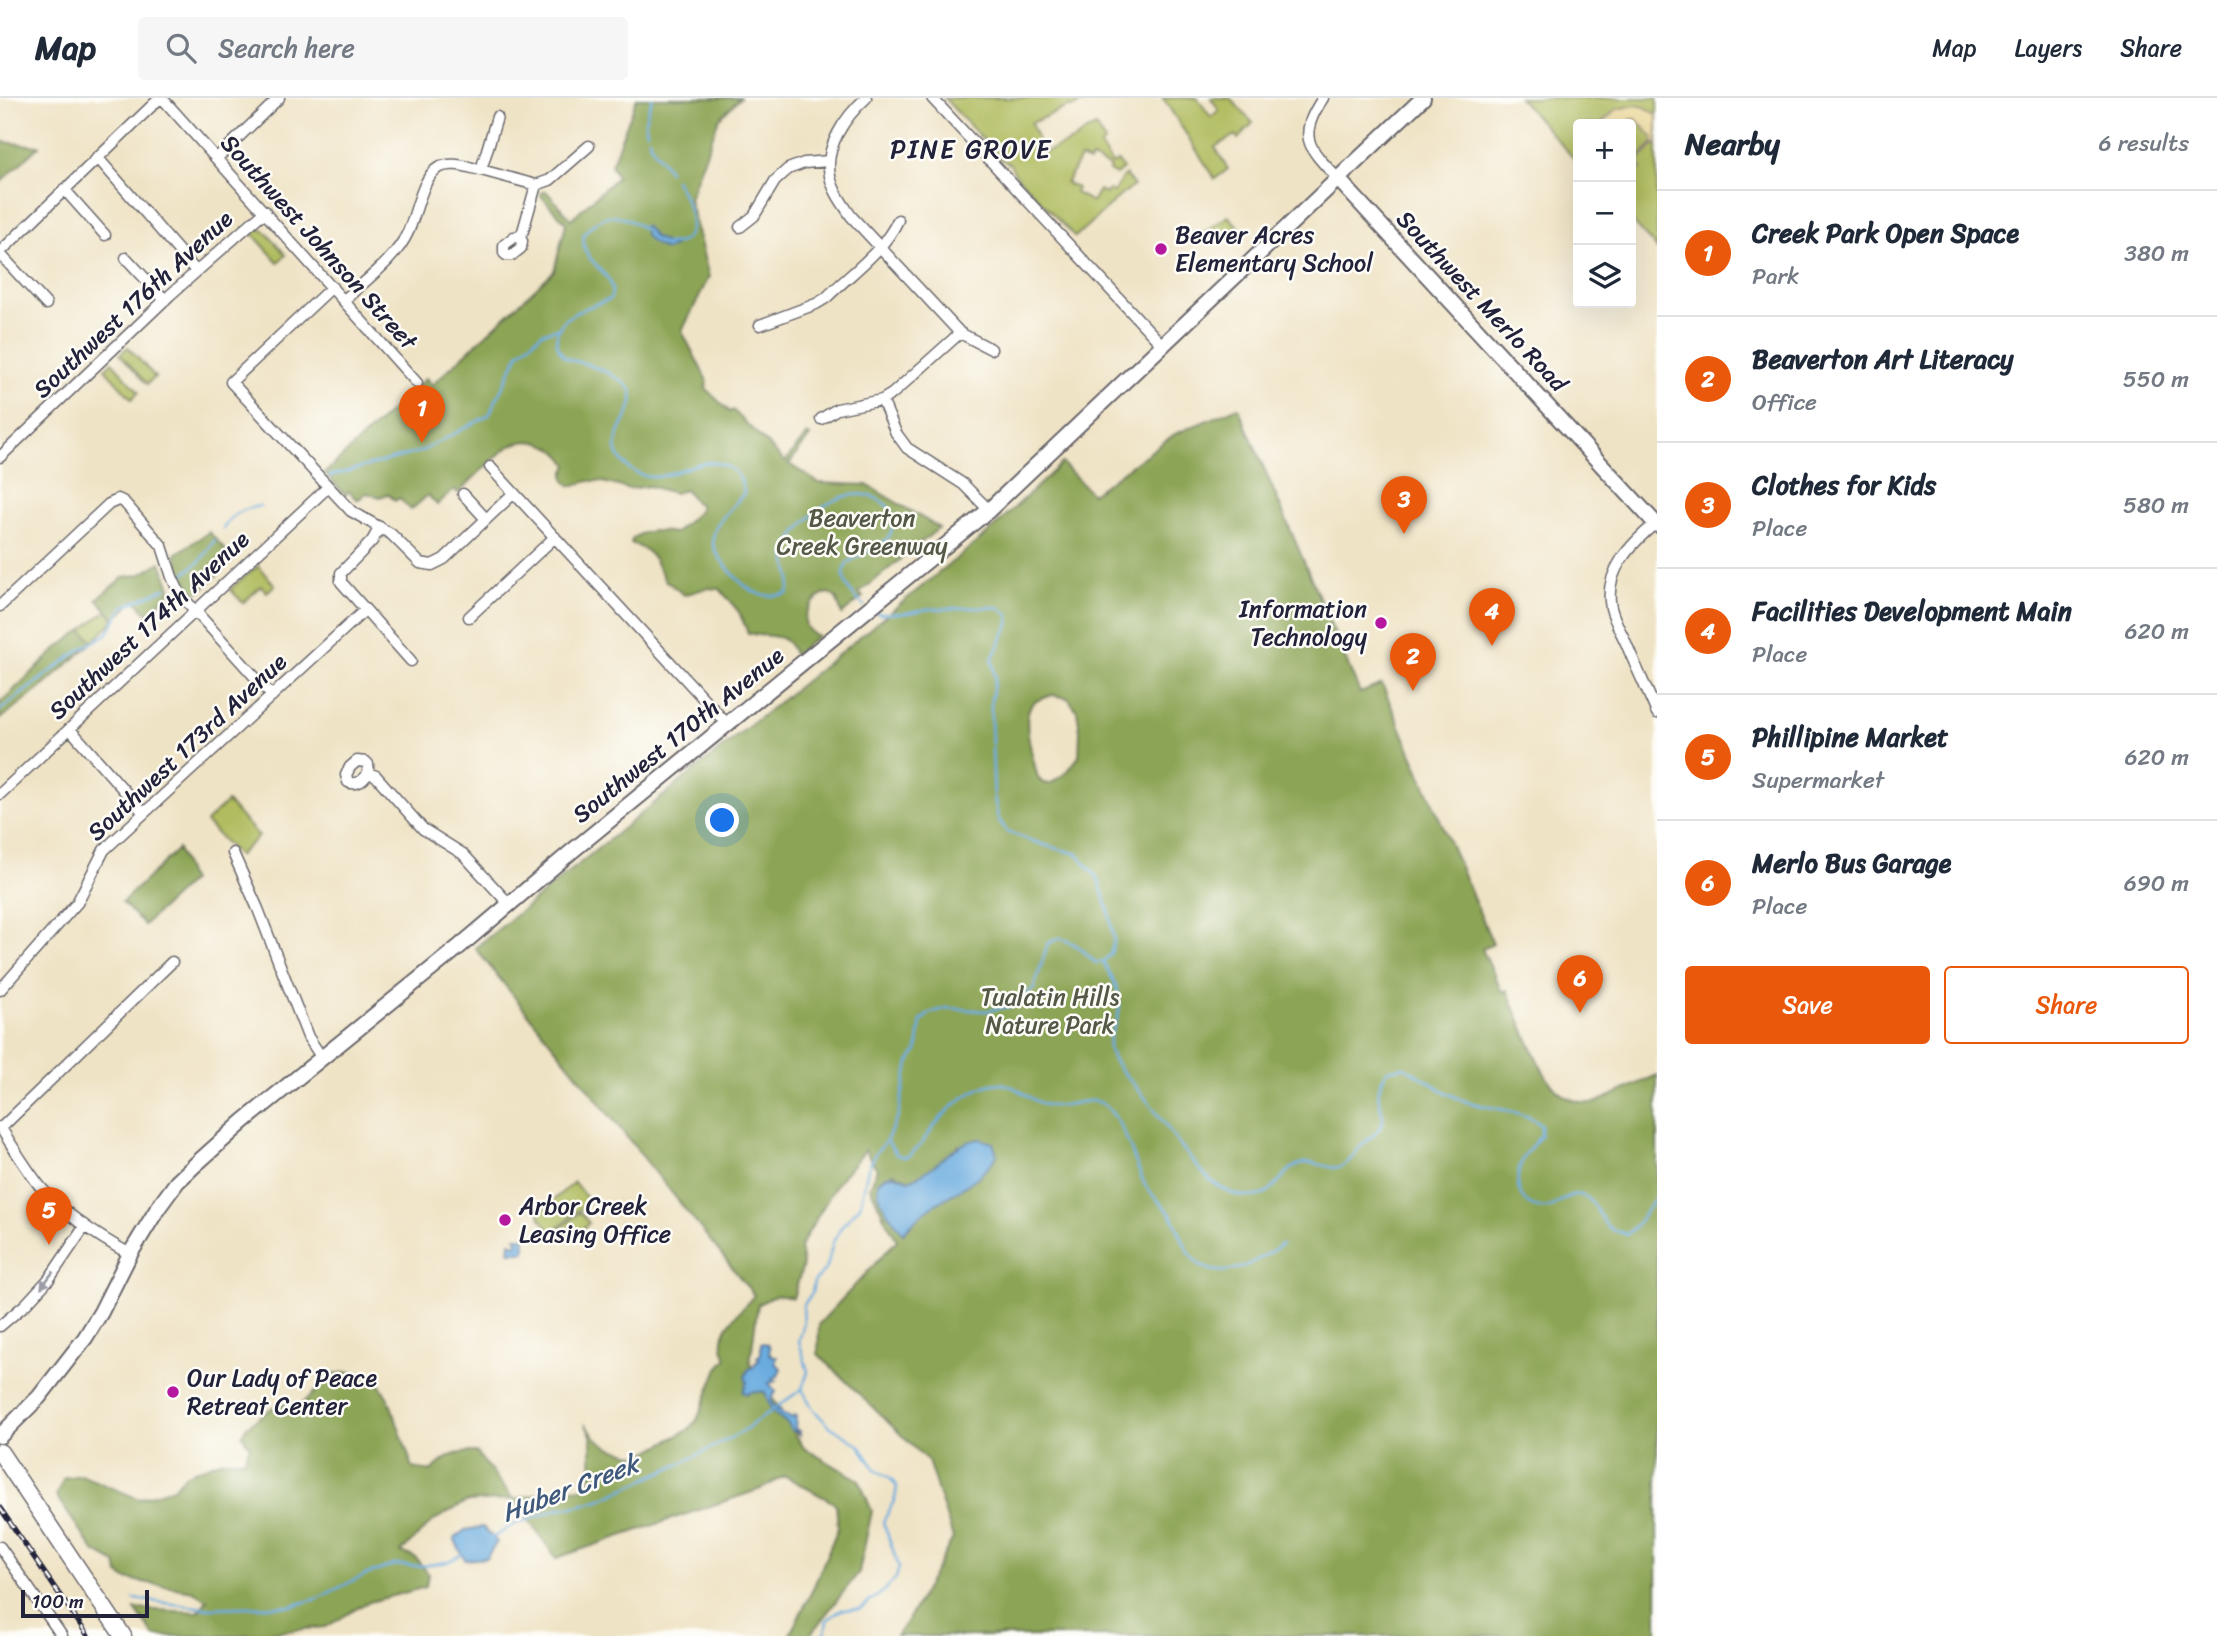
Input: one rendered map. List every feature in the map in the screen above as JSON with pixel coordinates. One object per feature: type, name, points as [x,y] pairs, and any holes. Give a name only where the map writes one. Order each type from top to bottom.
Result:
[{"type":"main road","name":"Southwest 170th Avenue","points":[[0,1436],[39,1397],[85,1338],[158,1208],[185,1175],[244,1121],[989,510],[1164,347],[1423,98]]},
{"type":"main road","name":"Southwest Merlo Road","points":[[1339,180],[1656,523]]},
{"type":"main road","points":[[0,1452],[123,1636]]},
{"type":"street","points":[[46,304],[0,253],[161,98]]},
{"type":"street","name":"Southwest Johnson Street","points":[[161,98],[265,211],[416,383]]},
{"type":"street","points":[[217,158],[279,98]]},
{"type":"street","points":[[866,98],[843,124],[829,161],[830,178],[838,196],[851,216],[960,333],[991,349]]},
{"type":"street","points":[[932,98],[1164,347]]},
{"type":"street","name":"Southwest Merlo Road","points":[[1323,98],[1309,123],[1309,140],[1319,158],[1339,180]]},
{"type":"street","points":[[481,170],[497,117]]},
{"type":"street","points":[[344,300],[399,247],[408,234],[428,178],[438,168],[452,164],[536,185],[550,180],[589,146]]},
{"type":"street","points":[[97,158],[196,271]]},
{"type":"street","points":[[740,227],[754,216],[775,181],[788,170],[804,163],[829,161]]},
{"type":"street","points":[[519,237],[536,185]]},
{"type":"street","points":[[64,189],[105,235]]},
{"type":"street","name":"Southwest 176th Avenue","points":[[0,457],[196,271],[265,211]]},
{"type":"street","points":[[760,325],[816,304],[880,246],[892,233],[898,220]]},
{"type":"street","points":[[126,258],[165,300]]},
{"type":"street","points":[[332,286],[231,382],[351,511],[380,527],[420,563],[432,565],[444,559],[514,493]]},
{"type":"street","points":[[821,419],[837,409],[882,400],[892,394],[960,333]]},
{"type":"street","points":[[882,400],[896,433],[907,447],[963,484],[989,510]]},
{"type":"street","points":[[490,467],[727,724]]},
{"type":"street","name":"Southwest 174th Avenue","points":[[0,794],[327,488]]},
{"type":"street","points":[[463,494],[486,519]]},
{"type":"street","points":[[0,606],[109,504],[118,500],[124,502],[162,546],[180,594],[272,696]]},
{"type":"street","points":[[1656,523],[1632,544],[1621,559],[1614,573],[1610,598],[1617,622],[1657,713]]},
{"type":"street","points":[[380,527],[372,541],[343,569],[340,577],[343,587],[411,662]]},
{"type":"street","points":[[469,617],[555,537]]},
{"type":"street","name":"Southwest 173rd Avenue","points":[[0,990],[77,903],[104,850],[365,610]]},
{"type":"street","points":[[70,729],[144,813]]},
{"type":"street","points":[[368,773],[376,776],[423,829],[463,854],[509,904]]},
{"type":"street","points":[[233,852],[308,1037],[322,1058]]},
{"type":"street","points":[[130,1254],[85,1226],[41,1188],[0,1127],[173,962]]},
{"type":"street","points":[[0,1326],[26,1304],[49,1279],[85,1226]]},
{"type":"street","points":[[0,1547],[62,1636]]},
{"type":"green space","name":"Beaverton Creek Greenway","points":[[637,98],[740,98],[719,119],[689,199],[709,277],[682,331],[707,381],[706,389],[730,412],[733,410],[785,462],[807,434],[810,436],[789,464],[819,483],[867,485],[939,528],[859,593],[863,597],[842,614],[836,598],[829,593],[814,602],[807,612],[805,624],[818,636],[794,655],[787,641],[781,638],[748,633],[739,612],[720,589],[707,588],[684,595],[665,580],[646,550],[631,543],[632,539],[648,532],[675,533],[699,511],[700,505],[686,490],[674,493],[649,486],[629,489],[599,481],[571,486],[565,481],[564,474],[568,465],[558,452],[544,444],[528,441],[506,448],[458,493],[454,489],[437,505],[428,495],[411,510],[399,498],[395,501],[388,494],[380,497],[366,493],[359,499],[349,491],[345,495],[325,473],[426,378],[432,385],[554,271],[566,223],[541,196],[542,192],[546,191],[571,219],[617,177],[611,165]]},
{"type":"green space","points":[[944,98],[1090,98],[1072,108],[1070,106],[1031,123],[1043,153],[1075,140],[1096,127],[1105,142],[1100,146],[1112,164],[1118,161],[1123,169],[1116,175],[1109,171],[1110,167],[1092,158],[1089,162],[1080,158],[1066,183],[1077,188],[1075,193],[1092,202],[1099,190],[1106,194],[1108,190],[1114,192],[1126,175],[1134,186],[1075,237],[1015,174],[1010,164],[1002,160]]},
{"type":"green space","points":[[1163,98],[1197,98],[1211,117],[1219,110],[1211,98],[1230,98],[1253,123],[1238,139],[1235,135],[1215,147],[1228,169],[1215,179]]},
{"type":"green space","points":[[1519,98],[1657,98],[1657,249],[1636,226],[1636,119],[1573,119],[1573,157]]},
{"type":"green space","points":[[0,139],[3,142],[39,146],[0,183]]},
{"type":"green space","points":[[1228,216],[1238,226],[1228,235],[1199,238],[1199,236]]},
{"type":"green space","points":[[257,229],[265,231],[286,255],[278,262],[252,233]]},
{"type":"green space","points":[[128,347],[155,377],[147,384],[120,354]]},
{"type":"green space","points":[[112,362],[139,392],[132,399],[105,369]]},
{"type":"green space","name":"Tualatin Hills Nature Park","points":[[1238,407],[1360,693],[1382,684],[1493,944],[1482,949],[1502,992],[1507,990],[1544,1073],[1563,1095],[1595,1103],[1657,1075],[1657,1636],[896,1636],[913,1612],[953,1538],[928,1461],[818,1354],[819,1324],[897,1240],[870,1187],[877,1169],[865,1150],[837,1183],[800,1247],[803,1265],[793,1298],[777,1295],[758,1304],[750,1363],[804,1448],[859,1480],[872,1511],[859,1572],[809,1636],[789,1636],[812,1591],[838,1528],[836,1504],[785,1476],[761,1489],[556,1558],[513,1499],[583,1488],[591,1479],[591,1435],[585,1424],[597,1439],[609,1447],[635,1455],[644,1454],[688,1430],[697,1420],[718,1368],[727,1358],[723,1348],[725,1331],[754,1295],[475,948],[988,533],[1062,463],[1092,494],[1175,434]],"holes":[[[1053,695],[1068,698],[1077,711],[1080,731],[1079,756],[1067,772],[1050,784],[1043,783],[1038,778],[1027,719],[1032,704]],[[958,1146],[966,1186],[926,1210],[903,1233],[893,1173],[909,1180],[935,1166]]]},
{"type":"green space","points":[[209,532],[234,559],[200,592],[193,592],[181,575],[176,554]]},
{"type":"green space","points":[[161,562],[171,591],[148,614],[135,600],[115,619],[97,599],[123,577],[139,575]]},
{"type":"green space","points":[[258,566],[275,585],[267,592],[261,586],[243,603],[230,589]]},
{"type":"green space","points":[[107,610],[115,619],[93,642],[82,630]]},
{"type":"green space","points":[[82,630],[93,642],[42,687],[0,719],[0,703],[60,646]]},
{"type":"green space","points":[[227,802],[259,836],[238,856],[206,822]]},
{"type":"green space","points":[[178,849],[191,881],[144,925],[122,902]]},
{"type":"green space","points":[[574,1182],[589,1201],[554,1231],[549,1230],[540,1217],[540,1212]]},
{"type":"green space","points":[[580,1212],[589,1223],[569,1240],[560,1229]]},
{"type":"green space","points":[[345,1372],[373,1374],[389,1400],[413,1468],[431,1471],[451,1456],[476,1452],[513,1499],[466,1502],[433,1521],[401,1552],[415,1557],[428,1573],[426,1587],[366,1603],[326,1627],[232,1636],[154,1636],[135,1609],[198,1612],[207,1600],[193,1591],[126,1579],[118,1573],[116,1563],[94,1551],[56,1496],[64,1478],[81,1475],[139,1499],[173,1488],[186,1474],[223,1460],[244,1460],[250,1446],[242,1435],[246,1427],[276,1405],[301,1404],[315,1392],[325,1377]]},
{"type":"sand","points":[[1635,105],[1645,107],[1657,115],[1657,144],[1637,162],[1642,168],[1636,173],[1636,160],[1653,143],[1653,138],[1636,119],[1606,119],[1615,110]]},
{"type":"water","points":[[644,226],[654,237],[674,247],[666,250],[654,244],[645,235]]},
{"type":"water","points":[[980,1139],[993,1143],[997,1155],[990,1164],[974,1180],[924,1212],[903,1233],[882,1203],[878,1182],[889,1175],[909,1180],[928,1170],[961,1145]]},
{"type":"water","points":[[516,1237],[525,1237],[525,1252],[509,1252],[510,1242],[516,1245],[518,1242]]},
{"type":"water","points":[[761,1343],[768,1344],[769,1354],[777,1357],[775,1363],[781,1368],[778,1376],[772,1378],[776,1381],[769,1383],[776,1392],[772,1396],[772,1404],[776,1410],[781,1410],[781,1414],[792,1418],[796,1416],[795,1429],[800,1431],[800,1435],[772,1412],[765,1392],[743,1392],[748,1370],[760,1360],[757,1357],[761,1354]]},
{"type":"water","points":[[483,1527],[497,1542],[486,1558],[465,1560],[454,1539],[465,1530]]},
{"type":"waterway","points":[[647,132],[645,121],[652,98]]},
{"type":"waterway","points":[[649,138],[650,144],[669,171]]},
{"type":"waterway","points":[[667,244],[679,242],[687,237],[691,229],[689,209],[675,180]]},
{"type":"waterway","points":[[645,230],[628,220],[613,216],[598,220],[584,234],[587,253],[611,284],[610,299],[566,319],[557,333],[557,343],[563,356],[611,374],[632,391],[630,408],[617,437],[619,457],[632,470],[650,477],[710,462],[719,463],[735,472],[744,493],[717,525],[713,545],[720,558],[744,585],[768,596],[788,593],[790,579],[787,550],[794,536],[818,511],[847,496],[863,495],[877,499],[891,510],[892,527],[888,538],[848,563],[844,571],[847,587],[864,606]]},
{"type":"waterway","points":[[330,476],[422,451],[489,415],[519,353],[542,333],[558,328]]},
{"type":"waterway","points":[[223,529],[230,519],[239,513],[260,506]]},
{"type":"waterway","points":[[183,575],[200,561],[215,540]]},
{"type":"waterway","points":[[0,710],[78,651],[107,634],[123,607],[166,588]]},
{"type":"waterway","points":[[873,611],[880,614],[928,609],[998,607],[1009,615],[1009,624],[992,659],[995,677],[991,719],[994,796],[998,818],[1007,832],[1078,854],[1098,879],[1109,912],[1114,940],[1111,953],[1103,962]]},
{"type":"waterway","points":[[802,1389],[808,1372],[799,1341],[804,1323],[803,1306],[812,1293],[814,1282],[827,1267],[833,1242],[842,1226],[860,1206],[868,1169],[898,1116],[909,1063],[917,1051],[921,1021],[930,1013],[947,1008],[985,1011],[1012,1006],[1034,988],[1048,943],[1060,938],[1076,945],[1096,963],[1103,962]]},
{"type":"waterway","points":[[1103,962],[1116,985],[1120,1004],[1109,1042],[1112,1057],[1197,1166],[1218,1186],[1230,1192],[1243,1196],[1264,1194],[1291,1169],[1304,1163],[1333,1167],[1344,1165],[1382,1124],[1379,1091],[1385,1074],[1388,1070],[1404,1067],[1462,1100],[1523,1115],[1541,1125],[1541,1135],[1528,1150],[1519,1169],[1518,1185],[1523,1199],[1529,1204],[1545,1208],[1571,1196],[1580,1195],[1592,1202],[1608,1227],[1627,1234],[1657,1197]]},
{"type":"waterway","points":[[887,1141],[897,1155],[906,1157],[952,1107],[988,1085],[1005,1084],[1046,1105],[1097,1102],[1103,1104],[1116,1119],[1147,1188],[1171,1215],[1190,1254],[1203,1266],[1214,1271],[1237,1269],[1282,1244]]},
{"type":"waterway","points":[[802,1389],[813,1409],[828,1425],[859,1445],[876,1470],[890,1478],[897,1487],[895,1499],[883,1522],[899,1567],[896,1578],[860,1609],[841,1610],[827,1620],[825,1632],[828,1636]]},
{"type":"waterway","name":"Huber Creek","points":[[492,1538],[513,1525],[561,1508],[599,1500],[684,1462],[740,1433],[802,1389]]},
{"type":"waterway","name":"Huber Creek","points":[[134,1599],[205,1608],[291,1606],[316,1599],[365,1575],[394,1565],[421,1566],[447,1562],[465,1553]]},
{"type":"railway","points":[[0,1508],[88,1636]]},
{"type":"place","name":"Beaver Acres Elementary School","points":[[1161,249]]},
{"type":"place","name":"Creek Park Open Space","points":[[422,443]]},
{"type":"place","name":"Clothes for Kids","points":[[1404,534]]},
{"type":"place","name":"Information Technology","points":[[1381,623]]},
{"type":"place","name":"Facilities Development Main","points":[[1492,646]]},
{"type":"place","name":"Beaverton Art Literacy","points":[[1413,691]]},
{"type":"place","name":"Merlo Bus Garage","points":[[1580,1013]]},
{"type":"place","name":"Arbor Creek Leasing Office","points":[[505,1220]]},
{"type":"place","name":"Phillipine Market","points":[[49,1245]]},
{"type":"place","name":"Our Lady of Peace Retreat Center","points":[[173,1392]]},
{"type":"district","name":"PINE GROVE","points":[[971,149]]}]
